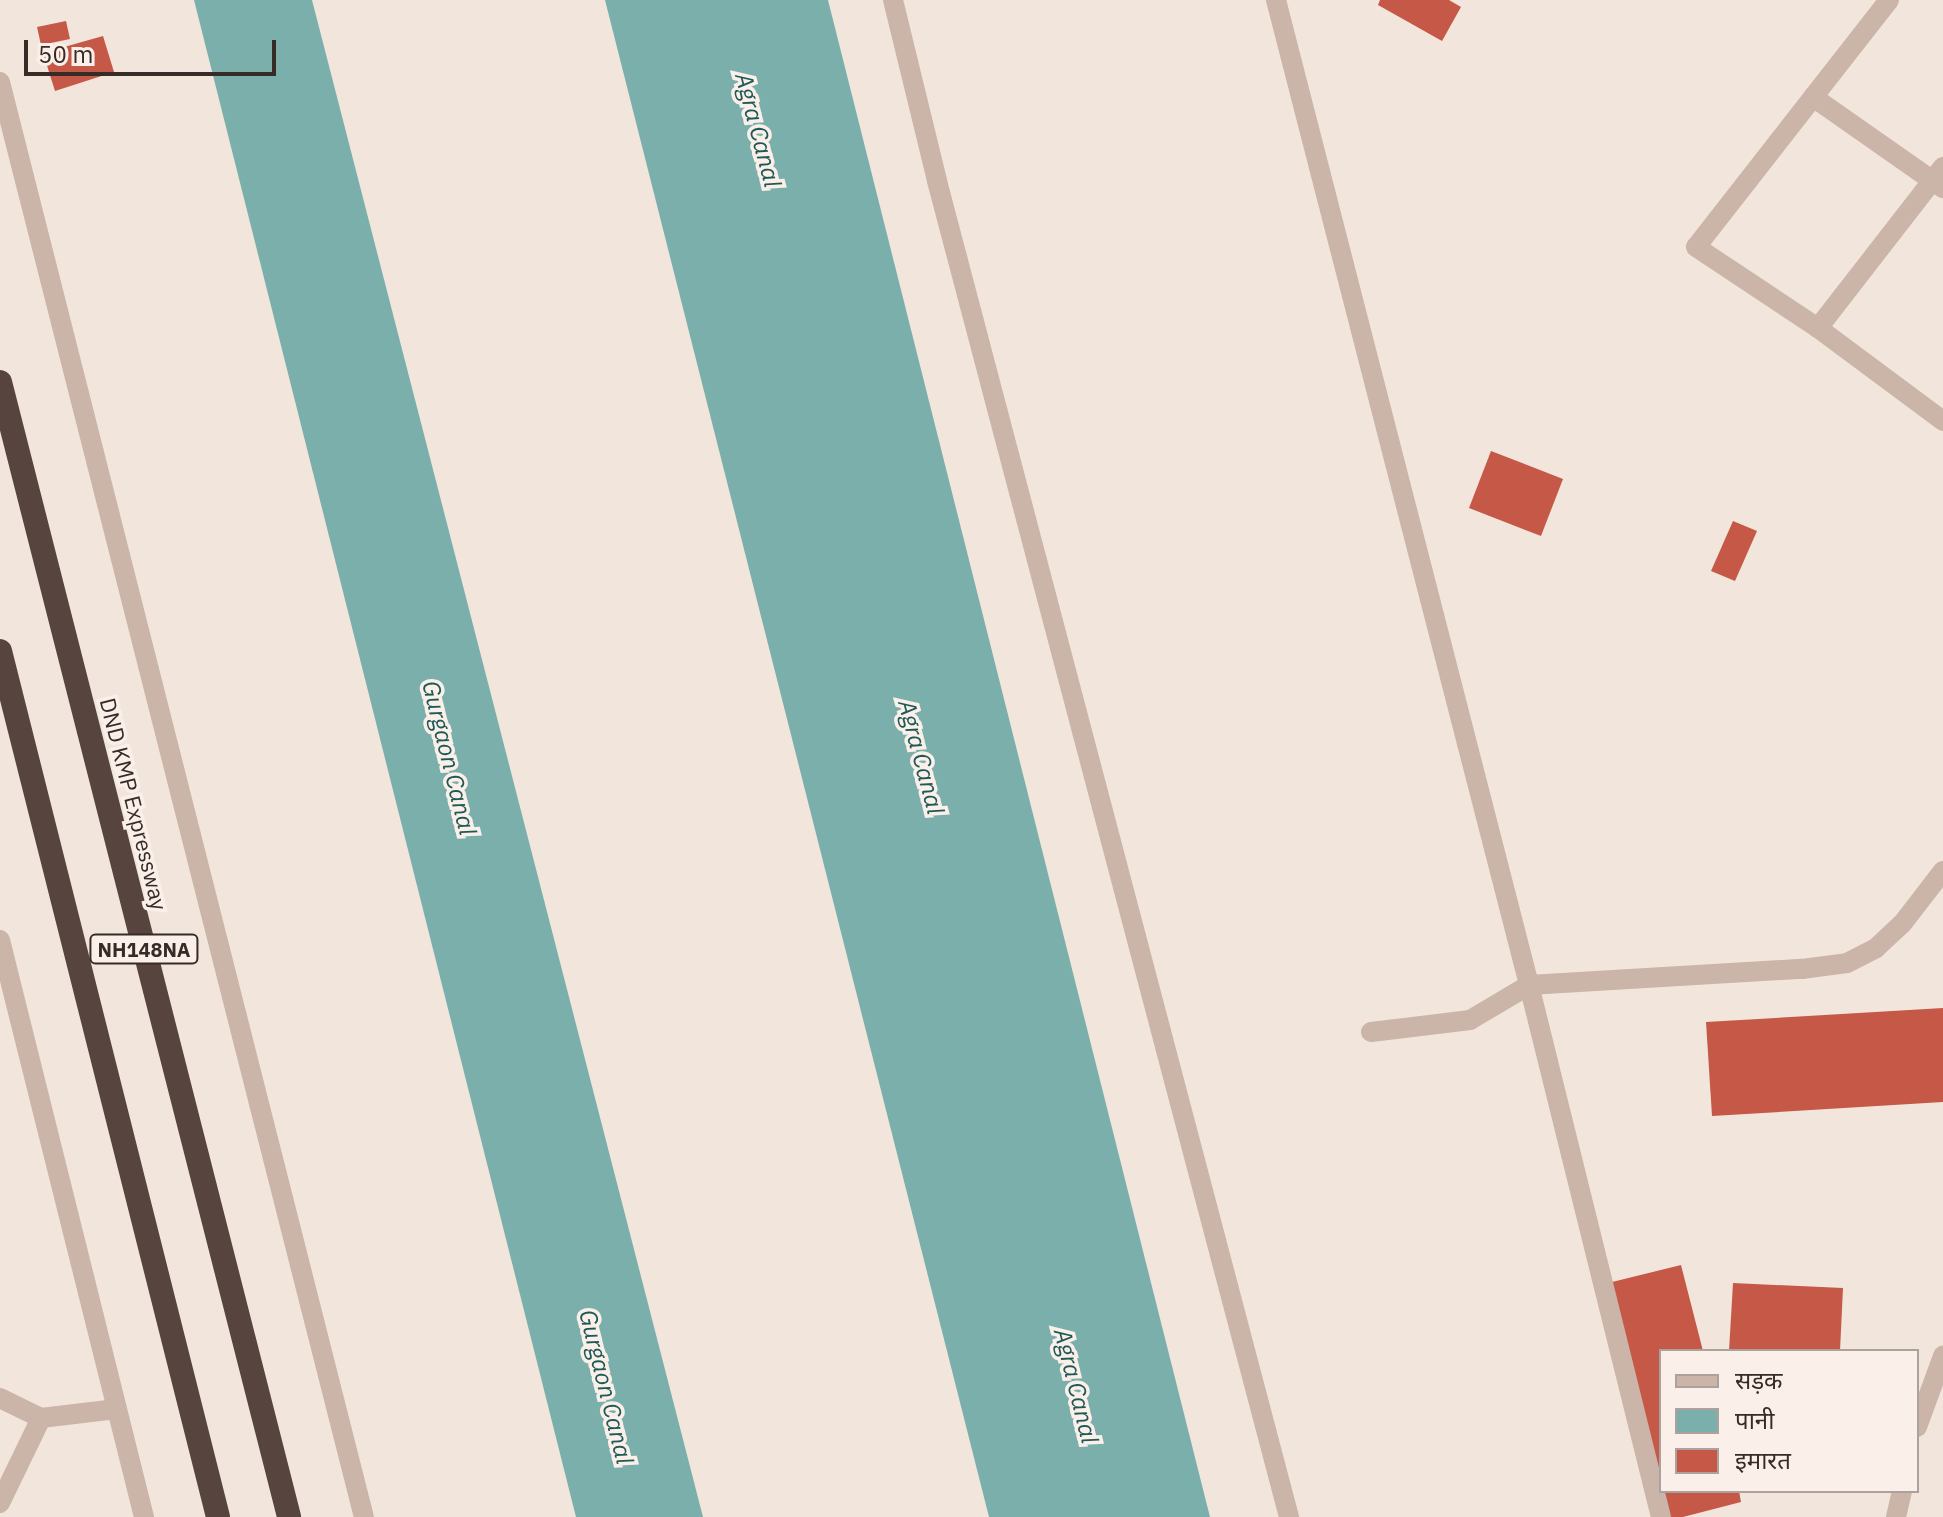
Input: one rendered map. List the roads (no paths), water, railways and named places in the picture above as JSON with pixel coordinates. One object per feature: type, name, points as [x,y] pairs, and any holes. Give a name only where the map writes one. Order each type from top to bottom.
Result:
[{"type":"highway","name":"DND KMP Expressway","points":[[0,382],[289,1517]]},
{"type":"highway","name":"NH148NA","points":[[0,651],[218,1517]]},
{"type":"street","points":[[893,0],[937,181],[1289,1517]]},
{"type":"street","points":[[1276,0],[1529,985],[1661,1517]]},
{"type":"street","points":[[1889,0],[1696,247],[1939,411]]},
{"type":"street","points":[[0,82],[364,1517]]},
{"type":"street","points":[[1813,97],[1940,178],[1818,328]]},
{"type":"street","points":[[1371,1032],[1470,1020],[1529,985],[1802,969],[1847,963],[1876,948],[1902,924],[1943,871]]},
{"type":"street","points":[[0,940],[144,1517]]},
{"type":"street","points":[[1919,1423],[1938,1384],[1943,1356]]},
{"type":"street","points":[[0,1398],[41,1418],[116,1409]]},
{"type":"street","points":[[0,1503],[41,1418]]},
{"type":"street","points":[[1896,1517],[1902,1493]]},
{"type":"water","name":"Gurgaon Canal","points":[[194,0],[312,0],[703,1517],[576,1517]]},
{"type":"water","name":"Agra Canal","points":[[605,0],[828,0],[1210,1517],[989,1517]]}]
